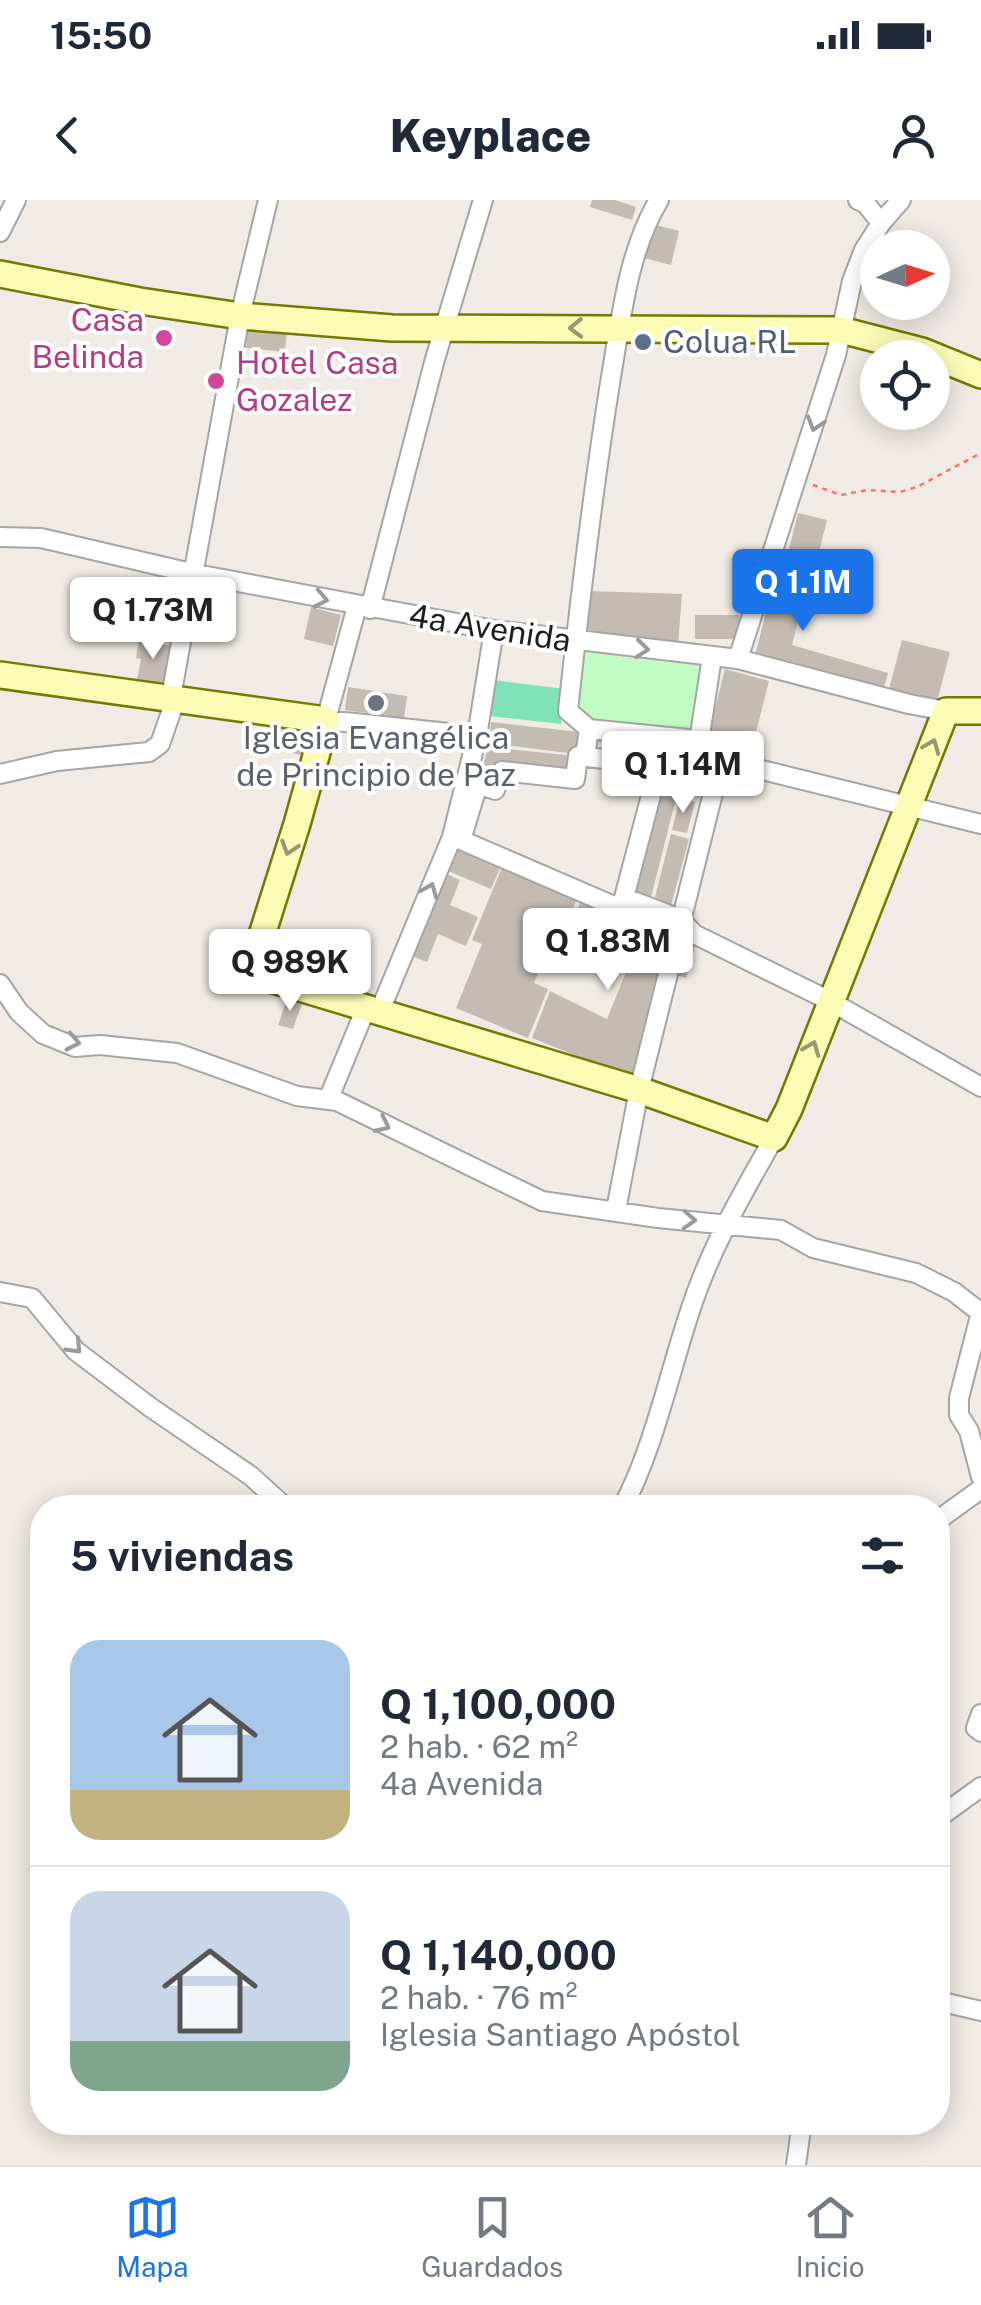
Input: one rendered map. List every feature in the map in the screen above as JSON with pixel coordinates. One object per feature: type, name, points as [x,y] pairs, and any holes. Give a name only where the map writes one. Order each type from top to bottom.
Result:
[{"type":"main road","points":[[0,274],[240,316],[444,330],[841,330],[922,351],[981,374]]},
{"type":"main road","points":[[0,675],[326,720],[250,973],[639,1090],[774,1138],[789,1109],[946,711]]},
{"type":"main road","name":"4a Avenida","points":[[946,711],[981,712]]},
{"type":"street","points":[[0,232],[16,200]]},
{"type":"street","points":[[0,774],[57,760],[149,752],[160,744],[173,698],[191,574],[240,316],[268,200]]},
{"type":"street","points":[[477,736],[326,720],[364,608],[484,200]]},
{"type":"street","points":[[660,200],[644,230],[620,328],[588,519],[568,711],[589,729],[699,740]]},
{"type":"street","points":[[858,200],[881,223]]},
{"type":"street","points":[[738,659],[797,480],[852,281],[864,250],[900,200]]},
{"type":"street","name":"4a Avenida","points":[[0,536],[41,538],[191,574],[494,630],[738,659],[946,711]]},
{"type":"street","points":[[328,1100],[452,837],[477,736],[494,630]]},
{"type":"street","points":[[712,657],[697,754],[981,824]]},
{"type":"street","points":[[586,756],[589,729]]},
{"type":"street","points":[[578,756],[586,756],[660,765],[622,910],[461,840],[478,784],[495,790],[502,771],[575,779],[578,756]]},
{"type":"street","points":[[616,1210],[639,1090],[721,761]]},
{"type":"street","points":[[624,898],[680,919],[694,934],[830,1002],[981,1087]]},
{"type":"street","points":[[0,984],[19,1012],[43,1034],[75,1046],[177,1053],[297,1096],[337,1101],[542,1201],[781,1230],[813,1248],[916,1273],[954,1292],[981,1313],[976,1347],[958,1398],[959,1416],[969,1432],[981,1477]]},
{"type":"street","points":[[627,1495],[704,1271],[774,1138]]},
{"type":"street","points":[[0,1292],[32,1298],[76,1351],[272,1495]]},
{"type":"street","points":[[950,1511],[981,1489]]},
{"type":"street","points":[[981,1714],[976,1728],[981,1732]]},
{"type":"street","points":[[950,1809],[981,1786]]},
{"type":"street","points":[[950,2004],[981,2011]]},
{"type":"street","points":[[796,2165],[800,2135]]},
{"type":"path","points":[[797,480],[841,495],[867,490],[900,492],[981,453]]},
{"type":"green space","points":[[580,652],[700,666],[693,729],[585,720],[575,707]]},
{"type":"green space","points":[[493,680],[565,689],[561,724],[489,716]]},
{"type":"building","points":[[592,200],[615,200],[636,207],[632,220],[590,207]]},
{"type":"building","points":[[652,224],[679,231],[671,265],[644,258]]},
{"type":"building","points":[[248,328],[287,332],[285,352],[246,348]]},
{"type":"building","points":[[798,513],[827,520],[816,564],[787,557]]},
{"type":"building","points":[[779,562],[811,570],[792,645],[888,673],[883,691],[755,655]]},
{"type":"building","points":[[589,591],[682,594],[678,645],[587,633]]},
{"type":"building","points":[[311,607],[341,615],[333,646],[304,639]]},
{"type":"building","points":[[695,615],[739,615],[739,639],[695,639]]},
{"type":"building","points":[[139,640],[171,646],[164,685],[137,680]]},
{"type":"building","points":[[902,640],[950,652],[936,705],[888,693]]},
{"type":"building","points":[[725,669],[769,681],[749,760],[705,748]]},
{"type":"building","name":"Iglesia Evangélica de Principio de Paz","points":[[348,687],[407,696],[404,718],[345,710]]},
{"type":"building","points":[[491,722],[579,732],[576,754],[489,743]]},
{"type":"building","points":[[274,727],[310,733],[305,756],[269,747]]},
{"type":"building","points":[[620,743],[645,745],[643,758],[619,756]]},
{"type":"building","points":[[648,743],[689,748],[688,763],[646,758]]},
{"type":"building","points":[[488,747],[575,756],[573,773],[501,766],[493,786],[479,781]]},
{"type":"building","points":[[665,762],[684,767],[649,905],[630,900]]},
{"type":"building","points":[[691,765],[706,769],[699,797],[683,793]]},
{"type":"building","points":[[680,798],[695,802],[687,833],[672,830]]},
{"type":"building","points":[[671,834],[689,839],[670,909],[653,905]]},
{"type":"building","points":[[458,842],[503,861],[491,889],[446,870]]},
{"type":"building","points":[[505,860],[580,891],[565,927],[558,924],[534,983],[548,989],[528,1038],[456,1008],[482,944],[472,940]]},
{"type":"building","points":[[444,873],[460,880],[450,905],[478,917],[466,946],[438,934],[427,962],[412,956]]},
{"type":"building","points":[[583,897],[668,935],[632,1078],[532,1038],[550,991],[607,1019],[631,960],[567,932]]},
{"type":"building","points":[[685,942],[695,945],[686,978],[676,975]]},
{"type":"building","points":[[287,999],[302,1004],[293,1029],[278,1025]]},
{"type":"place","name":"Casa Belinda","points":[[164,338]]},
{"type":"place","name":"Colua RL","points":[[643,342]]},
{"type":"place","name":"Hotel Casa Gozalez","points":[[216,381]]},
{"type":"place","name":"Iglesia Evangélica de Principio de Paz","points":[[376,703]]}]
